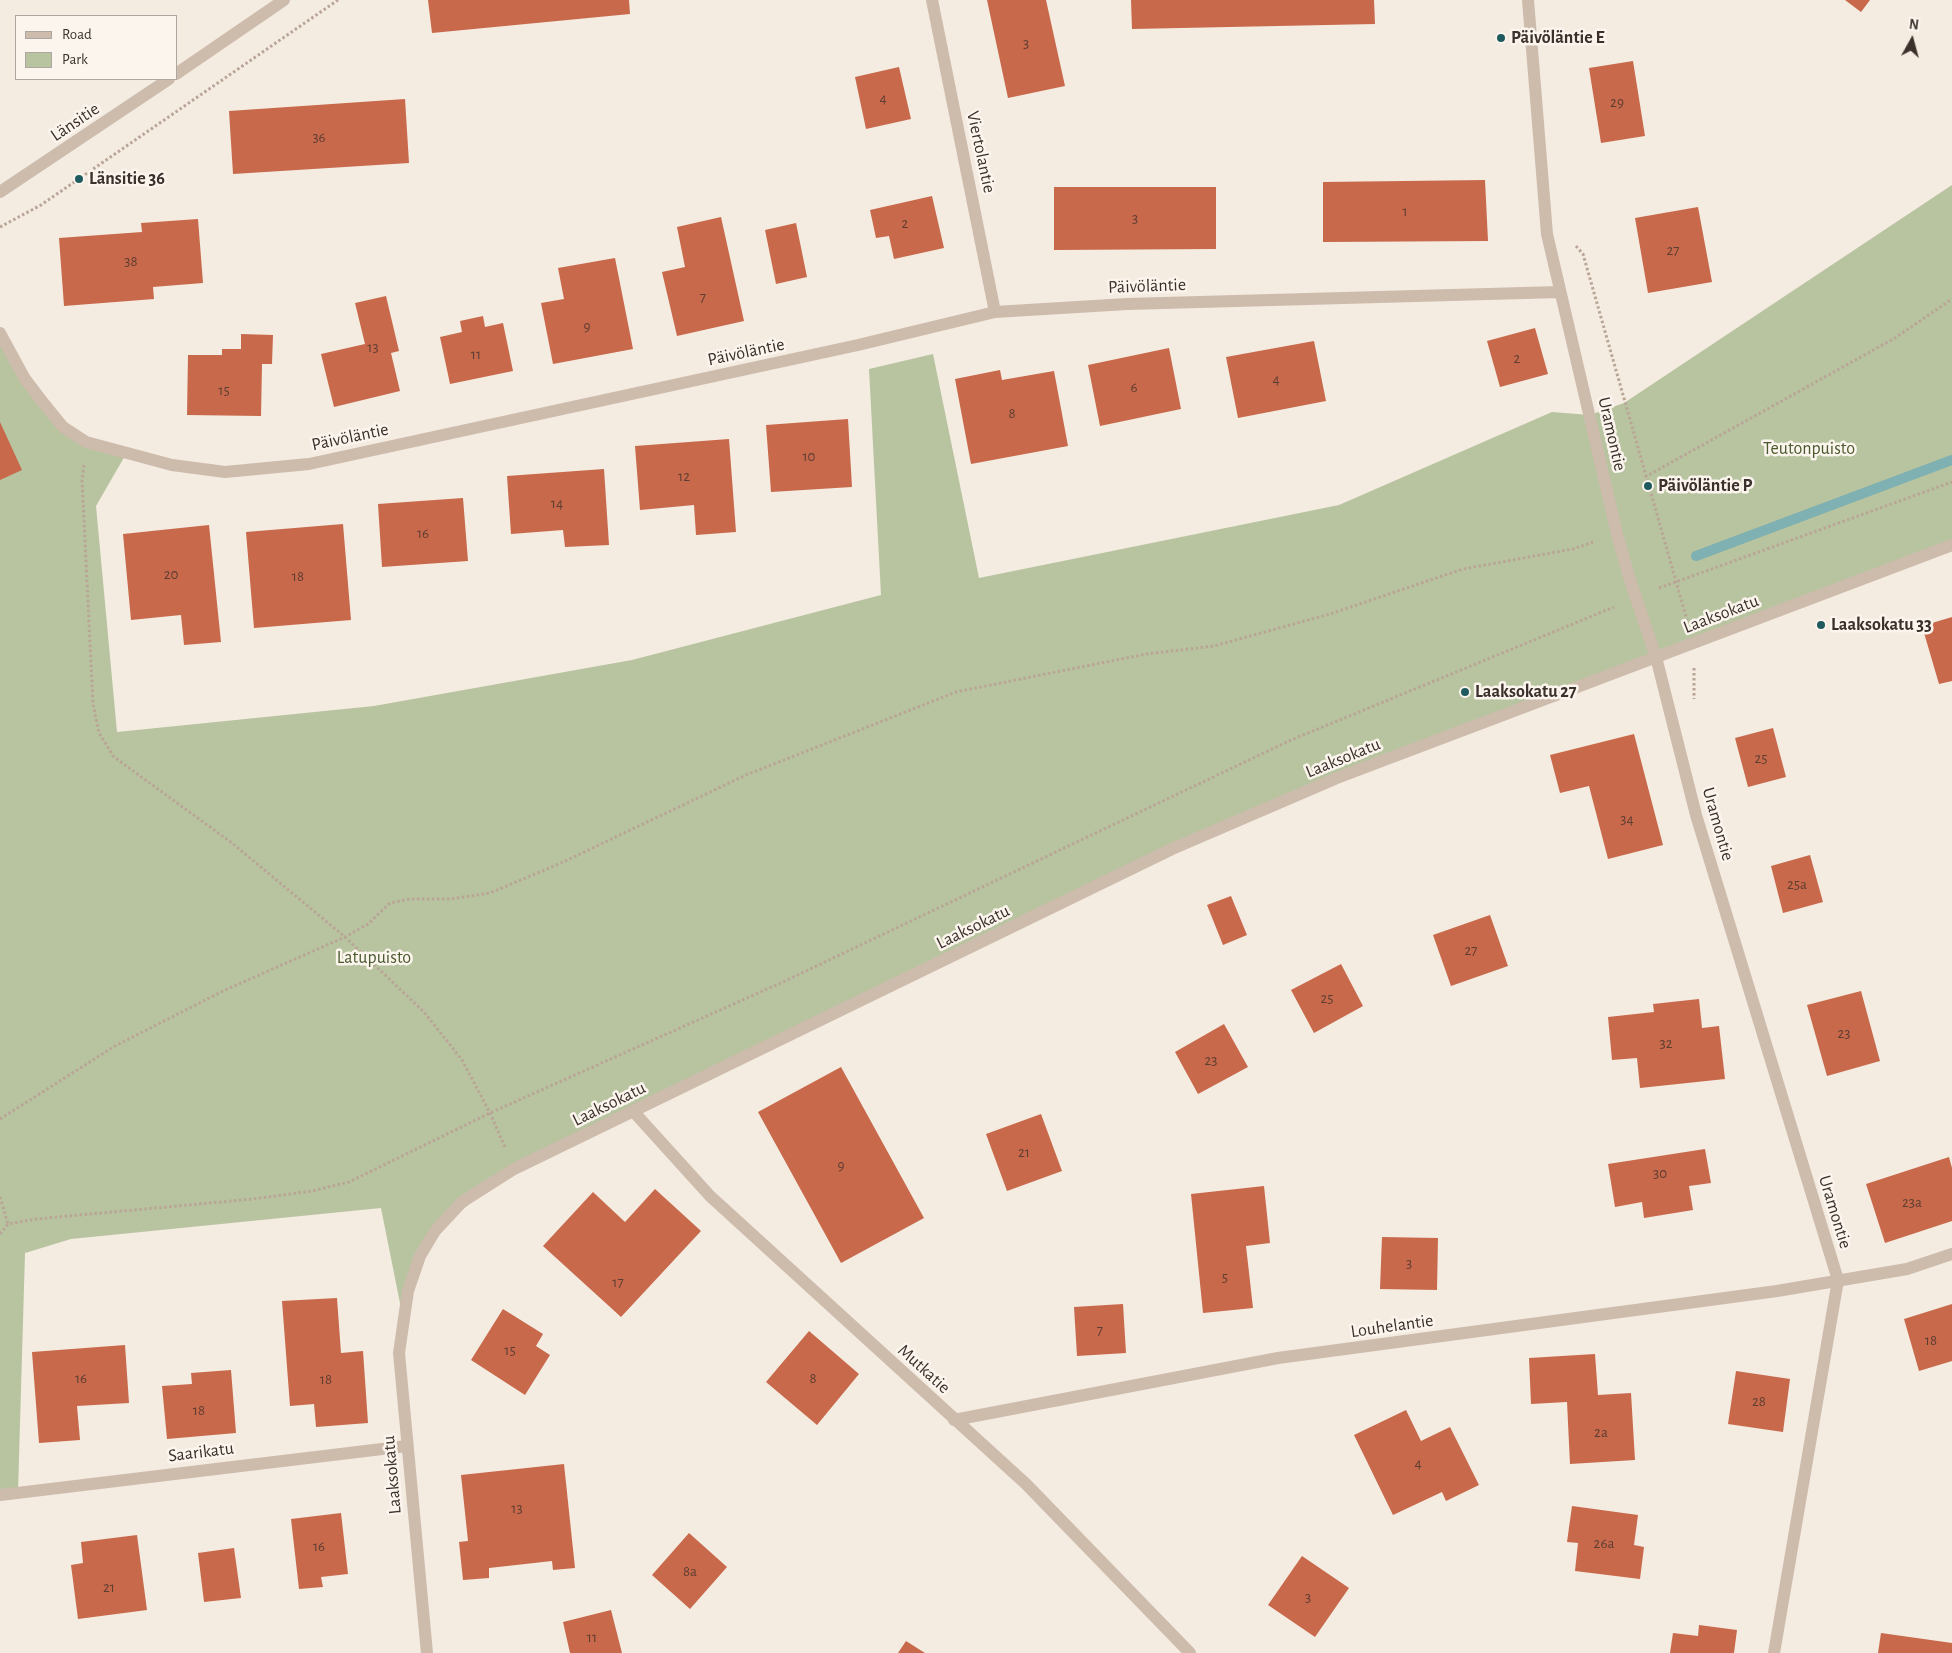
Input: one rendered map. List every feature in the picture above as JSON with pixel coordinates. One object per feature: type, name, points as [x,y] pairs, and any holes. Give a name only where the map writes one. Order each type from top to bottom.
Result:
[{"type":"street","points":[[178,73],[284,0]]},
{"type":"street","name":"Viertolantie","points":[[932,0],[995,312]]},
{"type":"street","name":"Uramontie","points":[[1528,0],[1547,234],[1618,534],[1631,583],[1656,657],[1696,815],[1838,1280],[1774,1653]]},
{"type":"street","name":"Länsitie","points":[[0,192],[168,80]]},
{"type":"street","name":"Päivöläntie","points":[[0,334],[25,379],[41,400],[63,427],[86,442],[172,465],[225,472],[309,464],[838,350],[995,312],[1127,304],[1560,292]]},
{"type":"street","name":"Laaksokatu","points":[[427,1653],[400,1353],[408,1291],[420,1256],[435,1231],[462,1202],[514,1169],[1172,849],[1337,778],[1952,545]]},
{"type":"street","name":"Mutkatie","points":[[633,1111],[710,1196],[1026,1484],[1190,1653]]},
{"type":"street","name":"Louhelantie","points":[[954,1420],[1278,1358],[1757,1294],[1907,1270],[1952,1254]]},
{"type":"street","name":"Saarikatu","points":[[0,1495],[407,1446]]},
{"type":"path","points":[[0,227],[42,205],[338,0]]},
{"type":"path","points":[[1547,234],[1571,239],[1583,254],[1645,477],[1694,643]]},
{"type":"path","points":[[1645,477],[1895,338],[1952,299]]},
{"type":"path","points":[[86,442],[82,480],[93,704],[99,733],[114,757],[232,844],[345,936],[424,1012],[462,1060],[490,1113],[514,1169]]},
{"type":"path","points":[[1675,582],[1952,482]]},
{"type":"path","points":[[0,1119],[115,1046],[223,991],[345,936],[368,924],[390,903],[409,899],[451,899],[490,893],[561,863],[746,775],[956,692],[1146,654],[1214,646],[1330,614],[1463,568],[1572,549],[1618,534]]},
{"type":"path","points":[[0,1234],[8,1224],[36,1218],[253,1199],[312,1191],[349,1182],[490,1113],[794,976],[1292,740],[1611,609]]},
{"type":"path","points":[[0,1197],[8,1224]]},
{"type":"green space","name":"Latupuisto","points":[[1952,185],[1952,545],[1694,643],[1172,849],[514,1169],[435,1231],[403,1318],[381,1208],[71,1239],[25,1253],[18,1492],[0,1495],[0,333],[63,427],[126,454],[96,506],[117,732],[374,706],[632,660],[881,595],[869,369],[933,354],[979,578],[1339,505],[1552,412],[1590,415],[1624,403]]},
{"type":"building","points":[[428,0],[629,0],[630,14],[432,33]]},
{"type":"building","points":[[987,0],[1046,0],[1065,86],[1008,98]]},
{"type":"building","points":[[1131,0],[1374,0],[1375,24],[1132,29]]},
{"type":"building","points":[[1845,0],[1870,0],[1861,12]]},
{"type":"building","points":[[1633,61],[1645,136],[1601,143],[1589,68]]},
{"type":"building","points":[[899,67],[911,119],[866,129],[855,77]]},
{"type":"building","points":[[405,99],[409,163],[233,174],[229,111]]},
{"type":"building","points":[[1485,180],[1488,241],[1323,242],[1323,182]]},
{"type":"building","points":[[1054,187],[1216,187],[1216,249],[1054,250]]},
{"type":"building","points":[[932,196],[944,248],[894,259],[889,236],[876,238],[870,210]]},
{"type":"building","points":[[1698,207],[1712,282],[1648,293],[1635,218]]},
{"type":"building","points":[[721,217],[744,321],[677,336],[662,272],[685,267],[677,227]]},
{"type":"building","points":[[198,219],[203,283],[153,287],[154,299],[64,306],[59,238],[142,232],[141,223]]},
{"type":"building","points":[[796,223],[807,277],[776,284],[765,230]]},
{"type":"building","points":[[615,258],[633,349],[553,364],[541,303],[564,299],[558,268]]},
{"type":"building","points":[[386,296],[399,351],[391,353],[400,391],[334,407],[321,354],[365,344],[355,303]]},
{"type":"building","points":[[483,316],[485,327],[503,323],[513,371],[450,384],[440,337],[462,332],[460,321]]},
{"type":"building","points":[[1535,328],[1548,374],[1500,387],[1487,341]]},
{"type":"building","points":[[241,334],[273,335],[272,364],[262,364],[261,416],[187,415],[188,355],[222,355],[222,349],[241,349]]},
{"type":"building","points":[[1314,341],[1326,401],[1238,418],[1226,357]]},
{"type":"building","points":[[1169,348],[1181,409],[1100,426],[1088,365]]},
{"type":"building","points":[[1000,370],[1002,380],[1054,371],[1068,446],[971,464],[955,379]]},
{"type":"building","points":[[848,419],[852,487],[771,492],[766,425]]},
{"type":"building","points":[[0,422],[22,470],[0,480]]},
{"type":"building","points":[[729,439],[736,532],[696,535],[694,505],[640,510],[635,446]]},
{"type":"building","points":[[604,469],[609,545],[565,547],[563,530],[511,534],[507,476]]},
{"type":"building","points":[[463,498],[468,561],[382,567],[378,504]]},
{"type":"building","points":[[343,524],[351,620],[254,628],[246,532]]},
{"type":"building","points":[[209,525],[221,642],[184,645],[181,615],[131,620],[123,534]]},
{"type":"building","points":[[1952,617],[1952,681],[1939,684],[1922,626]]},
{"type":"building","points":[[1773,728],[1786,777],[1748,787],[1735,738]]},
{"type":"building","points":[[1634,734],[1663,845],[1608,859],[1589,786],[1560,793],[1550,755]]},
{"type":"building","points":[[1810,855],[1823,902],[1783,913],[1771,866]]},
{"type":"building","points":[[1231,896],[1247,935],[1223,945],[1207,905]]},
{"type":"building","points":[[1490,915],[1508,966],[1451,986],[1433,935]]},
{"type":"building","points":[[1341,964],[1363,1006],[1314,1033],[1291,990]]},
{"type":"building","points":[[1861,991],[1880,1061],[1827,1076],[1807,1005]]},
{"type":"building","points":[[1699,999],[1702,1028],[1719,1026],[1725,1079],[1640,1088],[1637,1058],[1612,1060],[1608,1017],[1654,1012],[1653,1004]]},
{"type":"building","points":[[1224,1024],[1248,1067],[1198,1094],[1175,1052]]},
{"type":"building","points":[[841,1067],[924,1218],[841,1263],[758,1112]]},
{"type":"building","points":[[1041,1114],[1062,1171],[1007,1191],[986,1134]]},
{"type":"building","points":[[1705,1149],[1711,1183],[1689,1186],[1693,1210],[1644,1218],[1642,1202],[1615,1207],[1608,1164]]},
{"type":"building","points":[[1949,1157],[1952,1168],[1952,1221],[1885,1243],[1866,1184]]},
{"type":"building","points":[[1264,1186],[1270,1243],[1246,1246],[1253,1308],[1203,1313],[1191,1194]]},
{"type":"building","points":[[655,1189],[701,1231],[621,1317],[543,1246],[593,1192],[625,1222]]},
{"type":"building","points":[[1382,1237],[1438,1238],[1437,1290],[1380,1289]]},
{"type":"building","points":[[337,1298],[341,1353],[363,1351],[368,1423],[316,1427],[314,1404],[290,1406],[282,1301]]},
{"type":"building","points":[[1123,1304],[1126,1353],[1077,1356],[1074,1307]]},
{"type":"building","points":[[1952,1304],[1952,1361],[1919,1371],[1904,1319]]},
{"type":"building","points":[[503,1309],[543,1334],[536,1346],[550,1355],[525,1395],[471,1360]]},
{"type":"building","points":[[809,1331],[859,1374],[817,1425],[766,1382]]},
{"type":"building","points":[[125,1345],[129,1403],[77,1406],[80,1440],[39,1443],[32,1352]]},
{"type":"building","points":[[1595,1354],[1598,1395],[1631,1393],[1635,1460],[1570,1464],[1567,1402],[1531,1404],[1529,1358]]},
{"type":"building","points":[[231,1370],[236,1433],[167,1439],[162,1386],[192,1384],[191,1373]]},
{"type":"building","points":[[1736,1371],[1790,1379],[1783,1432],[1728,1424]]},
{"type":"building","points":[[1406,1410],[1421,1441],[1450,1427],[1479,1485],[1446,1501],[1442,1492],[1393,1515],[1354,1435]]},
{"type":"building","points":[[564,1464],[575,1568],[553,1570],[552,1561],[489,1568],[489,1578],[463,1580],[459,1542],[468,1541],[461,1475]]},
{"type":"building","points":[[1572,1506],[1638,1515],[1634,1545],[1644,1547],[1640,1579],[1575,1571],[1578,1543],[1567,1542]]},
{"type":"building","points":[[341,1513],[348,1574],[321,1577],[323,1587],[299,1589],[291,1519]]},
{"type":"building","points":[[689,1533],[727,1567],[690,1609],[652,1575]]},
{"type":"building","points":[[137,1535],[147,1610],[78,1619],[71,1565],[83,1563],[81,1542]]},
{"type":"building","points":[[234,1548],[241,1598],[204,1602],[198,1553]]},
{"type":"building","points":[[1302,1556],[1349,1588],[1315,1637],[1268,1605]]},
{"type":"building","points":[[611,1610],[622,1653],[570,1653],[563,1622]]},
{"type":"building","points":[[1699,1625],[1737,1630],[1734,1653],[1670,1653],[1673,1633],[1698,1636]]},
{"type":"building","points":[[1881,1633],[1952,1643],[1952,1653],[1878,1653]]},
{"type":"building","points":[[906,1641],[925,1653],[898,1653]]},
{"type":"waterway","points":[[1696,556],[1952,460]]},
{"type":"place","name":"Päivöläntie E","points":[[1501,38]]},
{"type":"place","name":"Länsitie 36","points":[[79,179]]},
{"type":"place","name":"Päivöläntie P","points":[[1648,486]]},
{"type":"place","name":"Laaksokatu 33","points":[[1821,625]]},
{"type":"place","name":"Laaksokatu 27","points":[[1465,692]]},
{"type":"park label","name":"Teutonpuisto","points":[[1809,449]]}]
